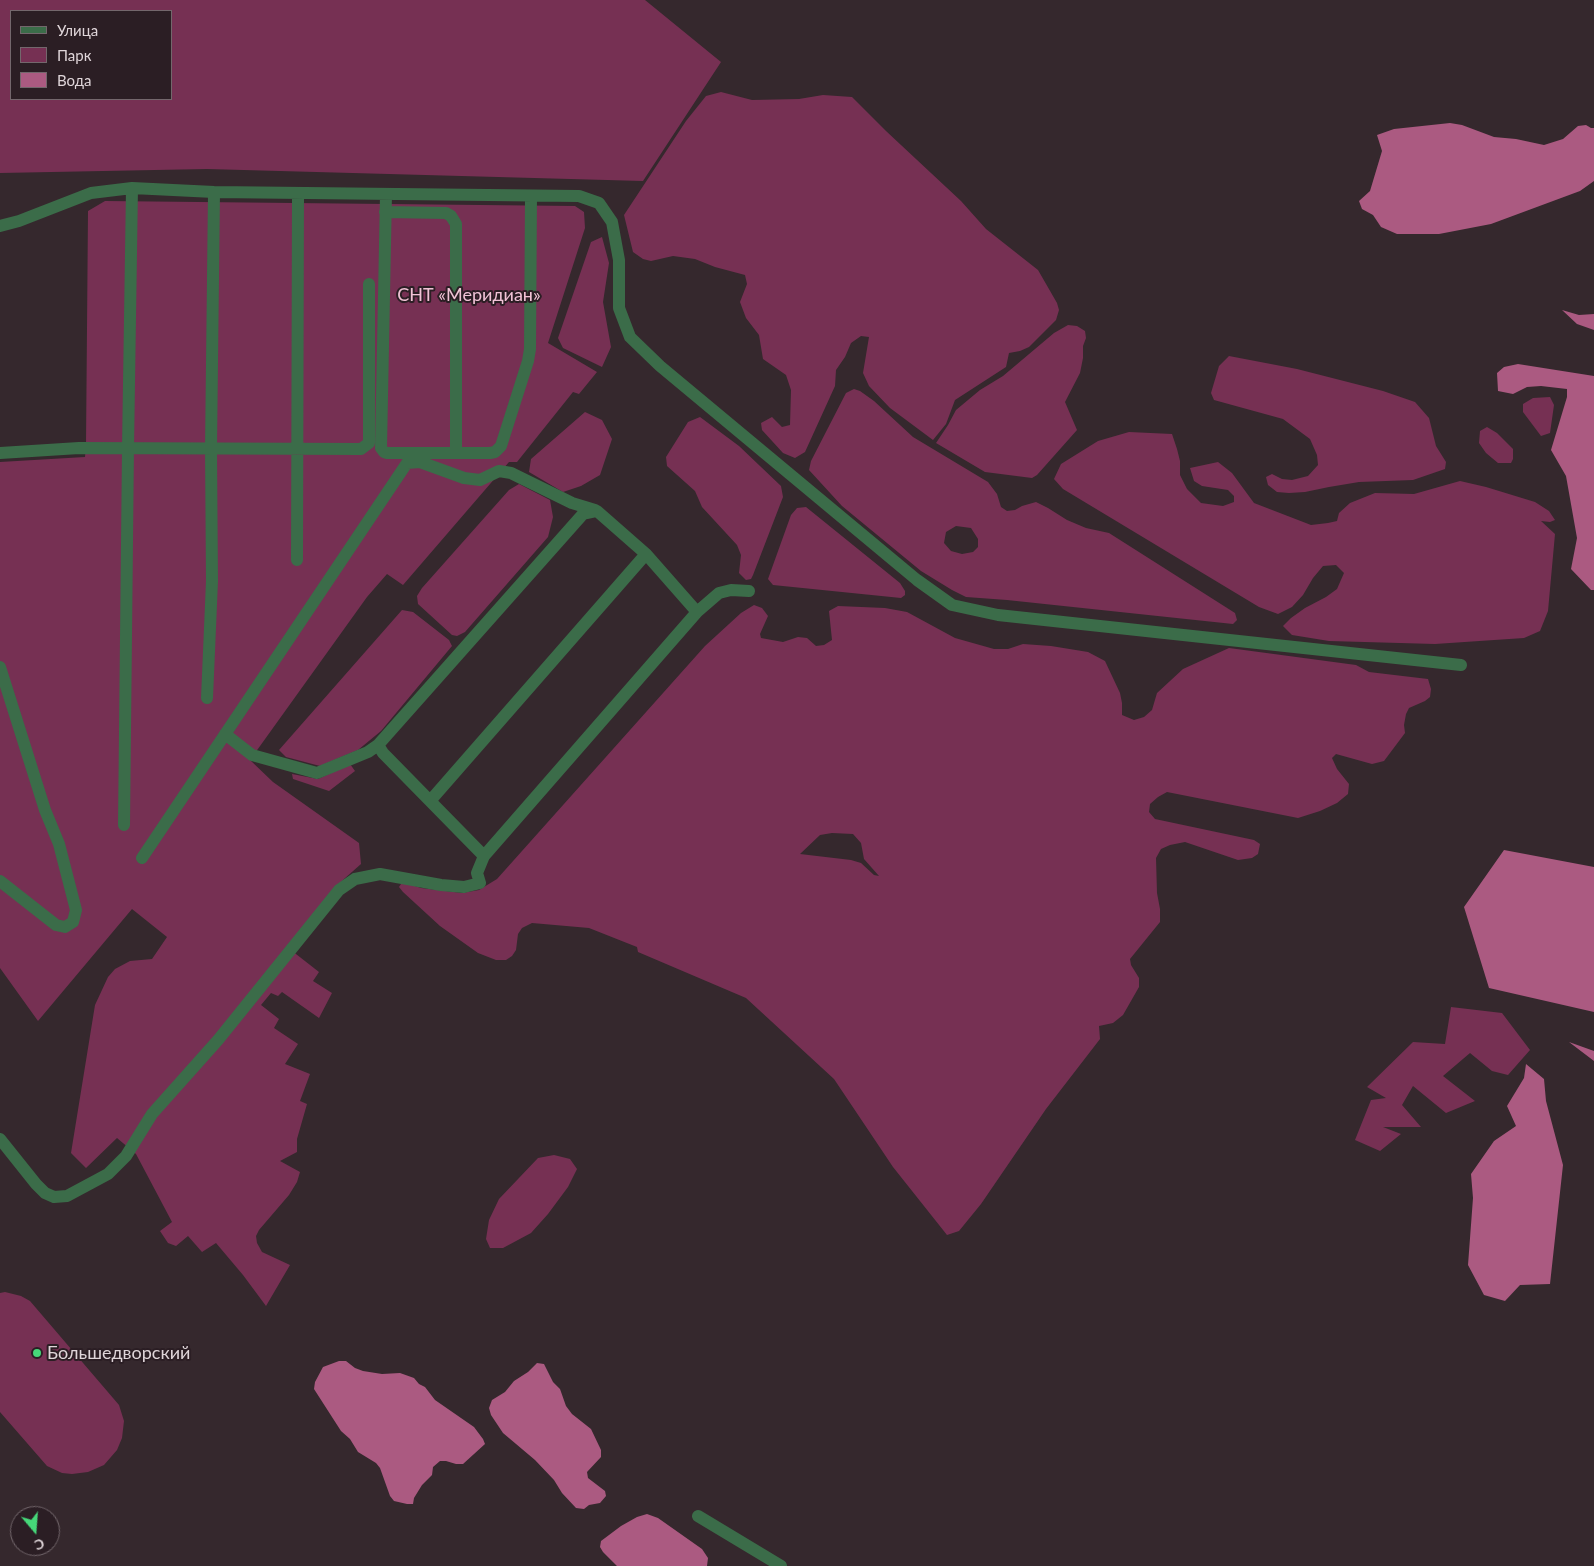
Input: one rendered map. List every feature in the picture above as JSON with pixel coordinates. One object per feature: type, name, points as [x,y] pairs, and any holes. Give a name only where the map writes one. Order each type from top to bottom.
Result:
[{"type":"street","points":[[124,825],[132,188]]},
{"type":"street","points":[[0,226],[19,221],[91,193],[132,188],[214,192],[579,196],[599,203],[612,222],[619,260],[619,308],[630,337],[668,373],[902,567],[952,605],[998,615],[1461,664]]},
{"type":"street","points":[[207,698],[212,581],[211,448],[214,192]]},
{"type":"street","points":[[297,560],[298,193]]},
{"type":"street","points":[[386,194],[382,448],[387,453],[490,454],[501,446],[528,361],[531,338],[531,196]]},
{"type":"street","points":[[385,212],[446,213],[451,216],[456,224],[456,453]]},
{"type":"street","points":[[0,453],[79,448],[361,449],[369,443],[369,284]]},
{"type":"street","points":[[142,858],[408,462],[420,462],[464,478],[480,480],[499,471],[511,474],[572,503],[597,510],[646,554],[697,612]]},
{"type":"street","points":[[225,734],[252,755],[317,773],[368,752],[378,745],[583,514],[597,510]]},
{"type":"street","points":[[430,801],[646,554]]},
{"type":"street","points":[[0,1139],[36,1184],[45,1193],[54,1197],[67,1196],[108,1174],[126,1156],[152,1114],[218,1040],[339,890],[355,879],[380,874],[441,885],[464,887],[480,883],[477,873],[484,856],[697,612],[719,593],[731,590],[749,591]]},
{"type":"street","points":[[0,667],[45,810],[59,844],[76,910],[74,922],[65,927],[56,924],[0,881]]},
{"type":"street","points":[[378,745],[383,753],[484,856]]},
{"type":"street","points":[[698,1516],[781,1566]]},
{"type":"green space","points":[[0,0],[645,0],[721,62],[643,181],[207,169],[0,173]]},
{"type":"green space","points":[[721,92],[752,100],[799,99],[823,95],[852,97],[961,201],[986,229],[1038,270],[1057,303],[1059,310],[1056,320],[1029,347],[1009,353],[1006,367],[955,400],[946,424],[933,440],[890,408],[869,386],[863,373],[869,337],[861,336],[851,343],[845,357],[836,370],[835,386],[805,452],[795,458],[783,453],[762,430],[761,423],[772,417],[782,427],[790,425],[791,390],[786,375],[763,359],[759,335],[746,318],[740,302],[747,284],[745,275],[715,267],[695,259],[673,256],[651,261],[643,259],[633,252],[624,215],[686,121],[706,96]]},
{"type":"green space","name":"СНТ «Меридиан»","points":[[105,201],[575,206],[584,212],[585,228],[548,343],[597,372],[579,394],[573,392],[517,462],[509,462],[403,585],[387,574],[367,597],[250,760],[273,782],[359,843],[361,864],[344,879],[287,947],[319,972],[313,981],[332,993],[319,1018],[282,992],[278,996],[271,993],[261,1005],[279,1019],[274,1028],[298,1044],[285,1064],[310,1074],[300,1101],[307,1104],[297,1139],[297,1152],[280,1161],[300,1172],[297,1182],[256,1236],[257,1243],[262,1252],[290,1265],[266,1306],[216,1243],[202,1252],[188,1236],[176,1246],[168,1243],[160,1231],[172,1222],[136,1154],[117,1138],[86,1168],[71,1153],[95,1005],[108,977],[115,969],[130,961],[152,959],[167,937],[132,909],[38,1021],[0,968],[0,462],[85,457],[88,211]]},
{"type":"green space","points":[[602,237],[609,263],[603,302],[611,347],[602,367],[563,348],[558,338],[591,242]]},
{"type":"green space","points":[[1068,325],[1077,326],[1085,331],[1086,338],[1083,346],[1080,373],[1065,402],[1077,430],[1037,475],[1032,478],[985,472],[936,443],[956,410],[980,390],[1003,376],[1054,333]]},
{"type":"green space","points":[[1229,356],[1297,369],[1383,391],[1415,402],[1429,418],[1436,446],[1446,462],[1445,469],[1413,480],[1359,482],[1305,492],[1277,492],[1268,485],[1266,477],[1272,474],[1282,479],[1292,480],[1308,476],[1318,465],[1317,455],[1310,439],[1283,419],[1214,400],[1211,393],[1219,366]]},
{"type":"green space","points":[[854,389],[860,391],[874,401],[913,437],[988,482],[997,494],[1001,507],[1007,511],[1036,502],[1067,520],[1086,528],[1109,533],[1235,613],[1237,620],[1233,624],[966,597],[952,590],[921,571],[842,506],[809,470],[811,461],[846,393]],"holes":[[[956,526],[971,528],[978,539],[978,547],[973,552],[962,554],[951,551],[944,543],[946,532]]]},
{"type":"green space","points":[[1550,397],[1554,405],[1550,433],[1541,436],[1523,412],[1523,404],[1533,398]]},
{"type":"green space","points":[[585,412],[602,420],[612,439],[600,475],[581,486],[563,492],[529,472],[531,459]]},
{"type":"green space","points":[[700,417],[739,446],[781,486],[783,497],[751,579],[746,580],[739,573],[741,555],[737,545],[702,507],[695,491],[667,466],[666,457],[688,422]]},
{"type":"green space","points":[[1487,427],[1497,433],[1513,449],[1511,463],[1498,463],[1486,453],[1479,443],[1480,431]]},
{"type":"green space","points":[[1129,432],[1172,434],[1180,461],[1180,475],[1187,489],[1201,503],[1223,506],[1234,502],[1234,496],[1228,490],[1202,486],[1194,481],[1190,468],[1218,462],[1232,473],[1254,503],[1311,525],[1337,521],[1339,513],[1350,503],[1375,493],[1414,494],[1460,481],[1535,502],[1549,511],[1555,520],[1550,522],[1541,521],[1555,534],[1548,611],[1540,631],[1524,638],[1435,644],[1329,641],[1292,635],[1283,626],[1305,608],[1337,589],[1344,573],[1336,565],[1323,566],[1303,595],[1292,607],[1278,614],[1259,607],[1063,489],[1054,479],[1061,464],[1098,441]]},
{"type":"green space","points":[[519,484],[550,500],[553,517],[548,537],[465,632],[457,636],[452,635],[418,604],[417,596],[509,490]]},
{"type":"green space","points":[[806,507],[900,583],[905,591],[905,595],[901,598],[773,585],[768,579],[791,515],[797,508]]},
{"type":"green space","points":[[754,605],[762,608],[768,616],[760,634],[761,638],[783,642],[798,637],[807,638],[816,646],[824,645],[832,640],[829,611],[838,606],[885,608],[907,612],[955,638],[994,649],[1008,649],[1023,644],[1088,652],[1105,661],[1120,693],[1122,715],[1134,720],[1144,717],[1152,710],[1157,693],[1183,669],[1229,648],[1356,665],[1369,672],[1428,679],[1431,689],[1430,697],[1409,708],[1404,725],[1405,733],[1384,761],[1372,764],[1336,754],[1332,758],[1337,769],[1349,784],[1348,794],[1337,803],[1320,811],[1298,818],[1167,792],[1150,804],[1149,812],[1155,819],[1254,840],[1260,844],[1258,854],[1252,858],[1238,860],[1185,842],[1161,849],[1156,858],[1160,922],[1130,959],[1131,965],[1139,978],[1139,987],[1123,1015],[1113,1023],[1099,1026],[1100,1039],[1046,1109],[981,1204],[959,1231],[947,1235],[893,1167],[834,1079],[746,998],[638,952],[637,947],[589,928],[532,923],[522,928],[518,934],[516,950],[512,956],[506,960],[496,960],[478,953],[440,926],[399,887],[401,884],[406,883],[421,888],[462,893],[479,890],[497,879],[705,646],[741,613]],"holes":[[[832,833],[853,834],[861,843],[864,859],[879,876],[874,875],[861,863],[851,860],[800,854],[820,835]]]},
{"type":"green space","points":[[402,610],[413,612],[449,640],[452,646],[381,731],[358,750],[320,766],[286,757],[279,750]]},
{"type":"green space","points":[[350,764],[355,771],[329,791],[293,779],[292,774],[318,779]]},
{"type":"green space","points":[[1451,1007],[1502,1013],[1530,1050],[1508,1075],[1492,1071],[1470,1053],[1443,1076],[1475,1101],[1446,1113],[1413,1086],[1402,1105],[1421,1127],[1383,1127],[1401,1134],[1380,1151],[1355,1140],[1371,1100],[1386,1098],[1367,1087],[1413,1042],[1445,1044]]},
{"type":"green space","points":[[554,1155],[570,1159],[577,1169],[568,1187],[531,1233],[503,1248],[490,1248],[486,1239],[489,1220],[499,1199],[538,1158]]},
{"type":"green space","name":"Большедворский","points":[[5,1292],[21,1296],[30,1301],[119,1405],[124,1421],[122,1438],[117,1450],[104,1465],[88,1472],[72,1474],[62,1473],[47,1466],[0,1412],[0,1293]]},
{"type":"water","points":[[1450,123],[1462,125],[1494,137],[1516,139],[1544,145],[1563,139],[1578,126],[1586,125],[1594,128],[1594,181],[1580,191],[1491,224],[1439,234],[1397,234],[1381,227],[1373,215],[1362,209],[1359,201],[1370,191],[1382,151],[1377,135],[1394,129]]},
{"type":"water","points":[[1562,310],[1579,315],[1594,314],[1594,330],[1577,324]]},
{"type":"water","points":[[1518,364],[1594,376],[1594,590],[1591,590],[1571,569],[1577,538],[1566,476],[1551,450],[1567,397],[1567,389],[1541,386],[1527,387],[1513,394],[1498,391],[1497,373],[1504,367]]},
{"type":"water","points":[[1504,850],[1594,867],[1594,1012],[1489,988],[1464,907]]},
{"type":"water","points":[[1569,1042],[1594,1051],[1594,1061]]},
{"type":"water","points":[[1526,1064],[1544,1079],[1546,1101],[1563,1165],[1550,1284],[1520,1285],[1505,1301],[1484,1295],[1468,1265],[1473,1198],[1471,1174],[1494,1141],[1516,1126],[1507,1106],[1524,1078]]},
{"type":"water","points":[[339,1361],[346,1361],[363,1371],[382,1374],[400,1373],[414,1378],[425,1387],[435,1400],[474,1427],[485,1444],[463,1464],[440,1461],[433,1467],[432,1475],[422,1485],[414,1498],[413,1504],[394,1501],[390,1496],[380,1468],[376,1463],[358,1452],[350,1439],[341,1431],[314,1389],[315,1382],[323,1367]]},
{"type":"water","points":[[537,1363],[544,1364],[553,1382],[560,1389],[566,1406],[572,1414],[591,1429],[601,1450],[601,1457],[587,1472],[588,1478],[605,1491],[606,1496],[600,1503],[589,1505],[584,1509],[576,1508],[535,1460],[503,1433],[491,1415],[489,1408],[492,1400],[505,1392],[514,1381],[528,1372]]},
{"type":"water","points":[[647,1514],[658,1518],[702,1549],[708,1558],[707,1566],[617,1566],[603,1552],[600,1547],[601,1541],[621,1526]]},
{"type":"place","name":"Большедворский","points":[[37,1353]]}]
